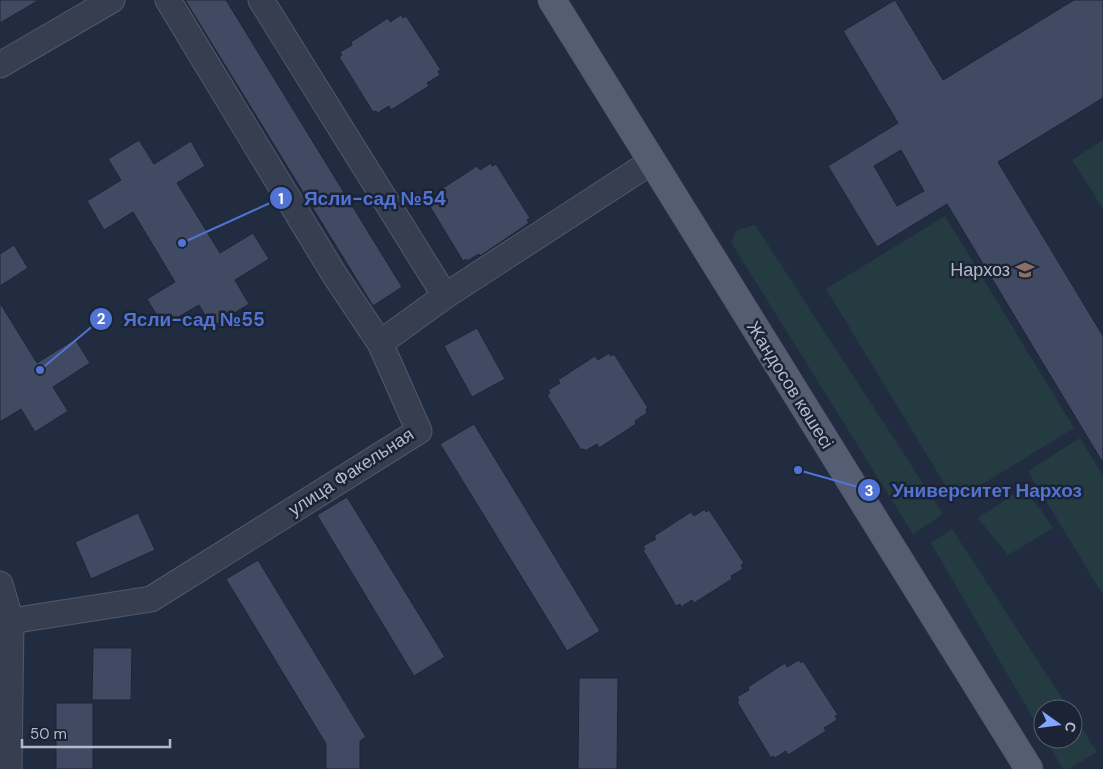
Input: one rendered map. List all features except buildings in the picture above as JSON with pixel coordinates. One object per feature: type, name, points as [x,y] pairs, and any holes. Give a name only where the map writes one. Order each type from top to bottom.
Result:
[{"type":"main road","name":"Жандосов көшесі","points":[[552,0],[1029,769]]},
{"type":"street","points":[[0,65],[112,0]]},
{"type":"street","points":[[168,0],[334,274],[380,343],[445,296],[651,162]]},
{"type":"street","points":[[261,0],[445,296]]},
{"type":"street","name":"улица Факельная","points":[[11,621],[151,599],[419,431],[380,343]]},
{"type":"street","points":[[0,584],[11,621],[9,769]]},
{"type":"shaded area","points":[[1103,140],[1103,209],[1072,160]]},
{"type":"shaded area","points":[[945,216],[1074,428],[955,501],[826,289]]},
{"type":"shaded area","points":[[755,225],[943,514],[913,534],[731,242],[737,230]]},
{"type":"shaded area","points":[[1080,438],[1103,476],[1103,595],[1028,471]]},
{"type":"shaded area","points":[[1022,489],[1040,509],[1053,528],[1008,555],[978,518]]},
{"type":"shaded area","points":[[952,529],[1062,699],[1033,699],[1033,718],[931,543]]},
{"type":"shaded area","points":[[1083,730],[1097,752],[1069,769],[1063,769],[1051,749],[1083,749]]},
{"type":"place","name":"Ясли-сад №54","points":[[182,243]]},
{"type":"place","name":"Нархоз","points":[[1025,270]]},
{"type":"place","name":"Ясли-сад №55","points":[[40,370]]},
{"type":"place","name":"Университет Нархоз","points":[[798,470]]}]
